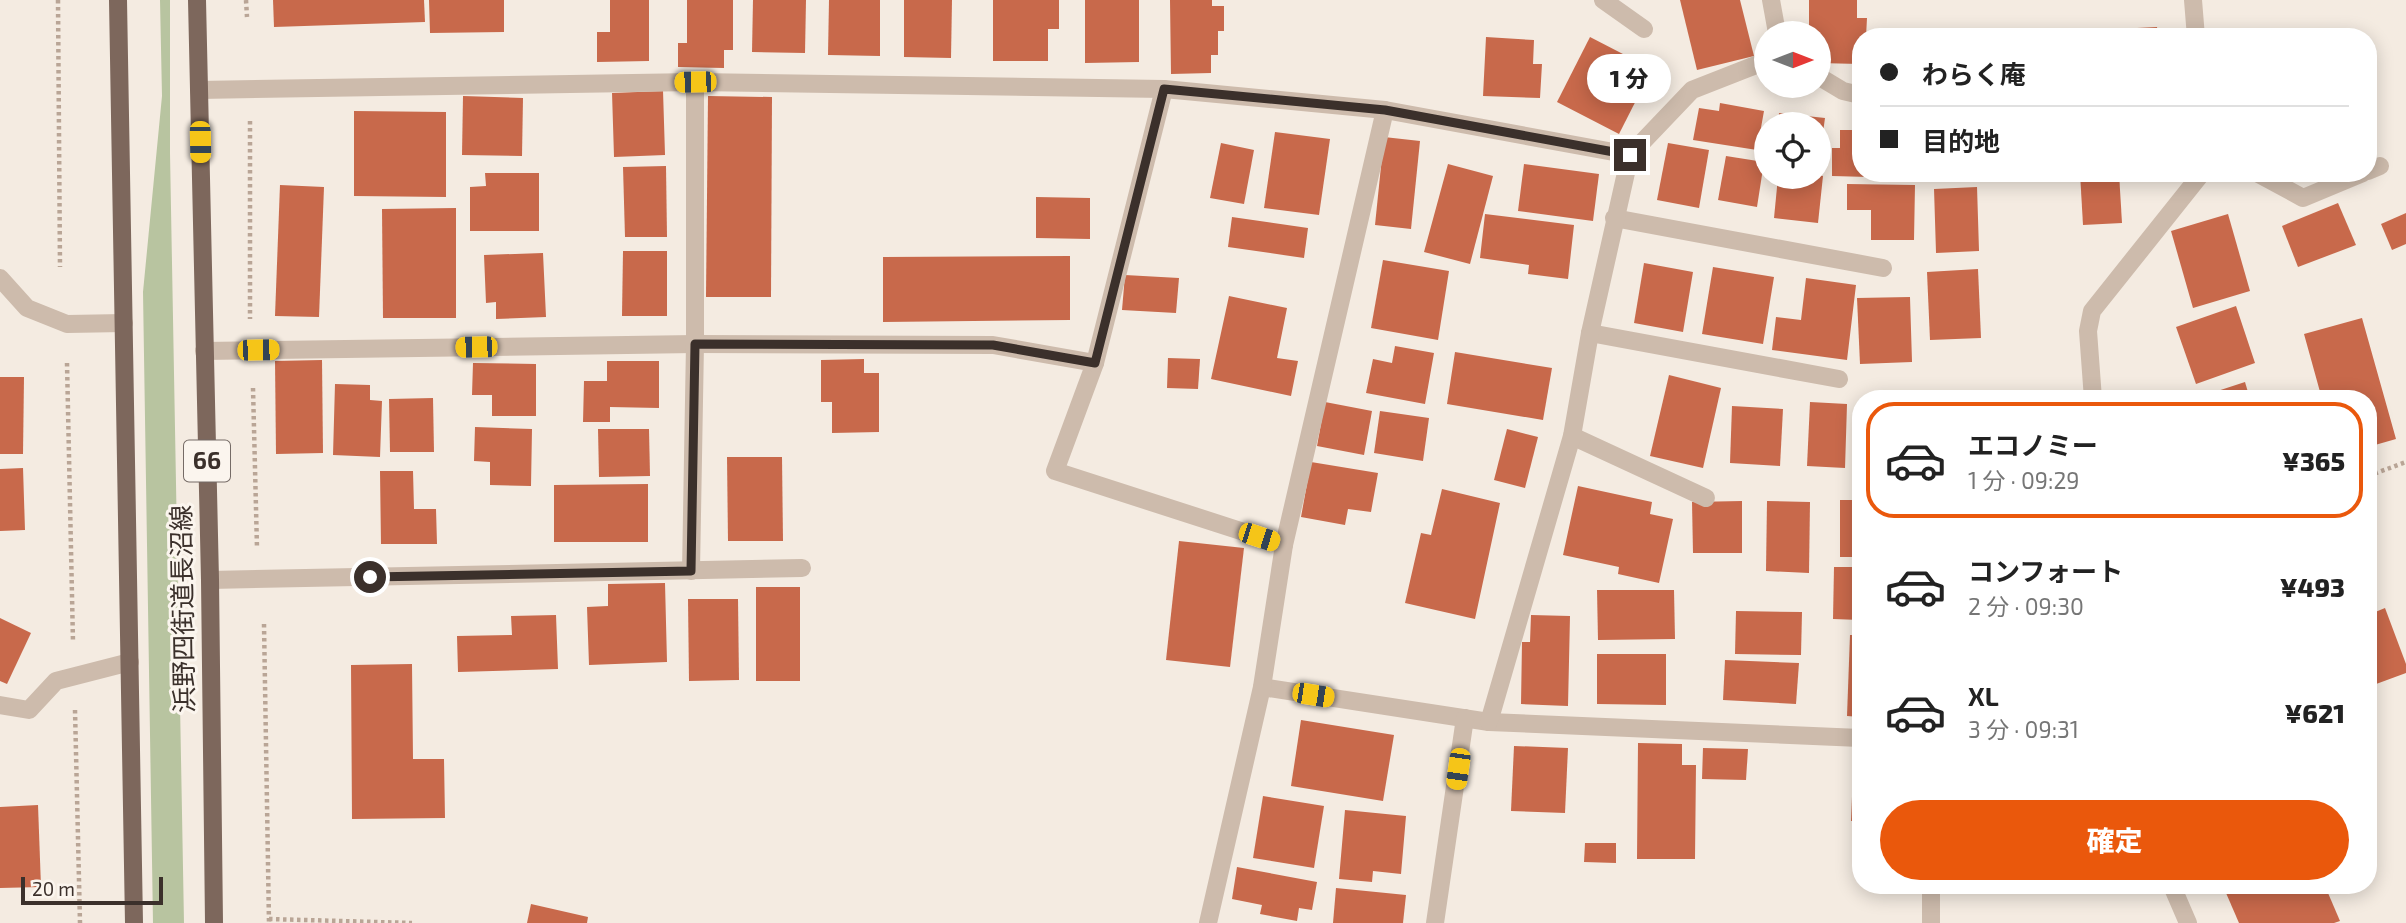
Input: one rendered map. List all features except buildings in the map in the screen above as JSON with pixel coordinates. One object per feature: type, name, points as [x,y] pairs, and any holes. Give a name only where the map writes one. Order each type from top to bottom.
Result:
[{"type":"main road","name":"浜野四街道長沼線","points":[[118,0],[134,923]]},
{"type":"main road","name":"浜野四街道長沼線","points":[[197,0],[210,580],[214,923]]},
{"type":"street","points":[[1603,0],[1644,29]]},
{"type":"street","points":[[1771,0],[1775,21]]},
{"type":"street","points":[[2193,0],[2195,28]]},
{"type":"street","points":[[1489,722],[1572,436],[1590,333],[1630,155],[1692,90],[1754,66]]},
{"type":"street","points":[[199,90],[695,82],[1164,89],[1385,110],[1630,155]]},
{"type":"street","points":[[691,571],[695,344],[695,82]]},
{"type":"street","points":[[1831,84],[1852,93]]},
{"type":"street","points":[[1164,89],[1095,363],[1055,471],[1284,545]]},
{"type":"street","points":[[1208,923],[1262,687],[1284,545],[1385,110]]},
{"type":"street","points":[[2092,390],[2088,331],[2092,312],[2195,182]]},
{"type":"street","points":[[2274,182],[2303,198],[2341,182]]},
{"type":"street","points":[[1614,218],[1883,268]]},
{"type":"street","points":[[0,278],[27,308],[66,324],[124,323]]},
{"type":"street","points":[[1590,333],[1839,379]]},
{"type":"street","points":[[204,351],[695,344],[993,345],[1095,363]]},
{"type":"street","points":[[1572,436],[1706,498]]},
{"type":"street","points":[[210,580],[802,568]]},
{"type":"street","points":[[0,705],[29,710],[56,681],[130,662]]},
{"type":"street","points":[[1262,687],[1489,722],[1852,738]]},
{"type":"street","points":[[1435,923],[1465,718]]},
{"type":"street","points":[[1931,894],[1931,923]]},
{"type":"street","points":[[2175,894],[2188,923]]},
{"type":"path","points":[[58,0],[60,267]]},
{"type":"path","points":[[246,0],[247,17]]},
{"type":"path","points":[[250,113],[250,322]]},
{"type":"path","points":[[253,388],[257,549]]},
{"type":"path","points":[[2377,472],[2406,461]]},
{"type":"path","points":[[264,624],[269,921],[412,923]]},
{"type":"green space","points":[[160,0],[170,0],[170,153],[184,923],[153,923],[143,292],[162,96]]},
{"type":"route","points":[[370,577],[691,571],[695,344],[993,345],[1095,363],[1164,89],[1385,110],[1630,155]]}]
